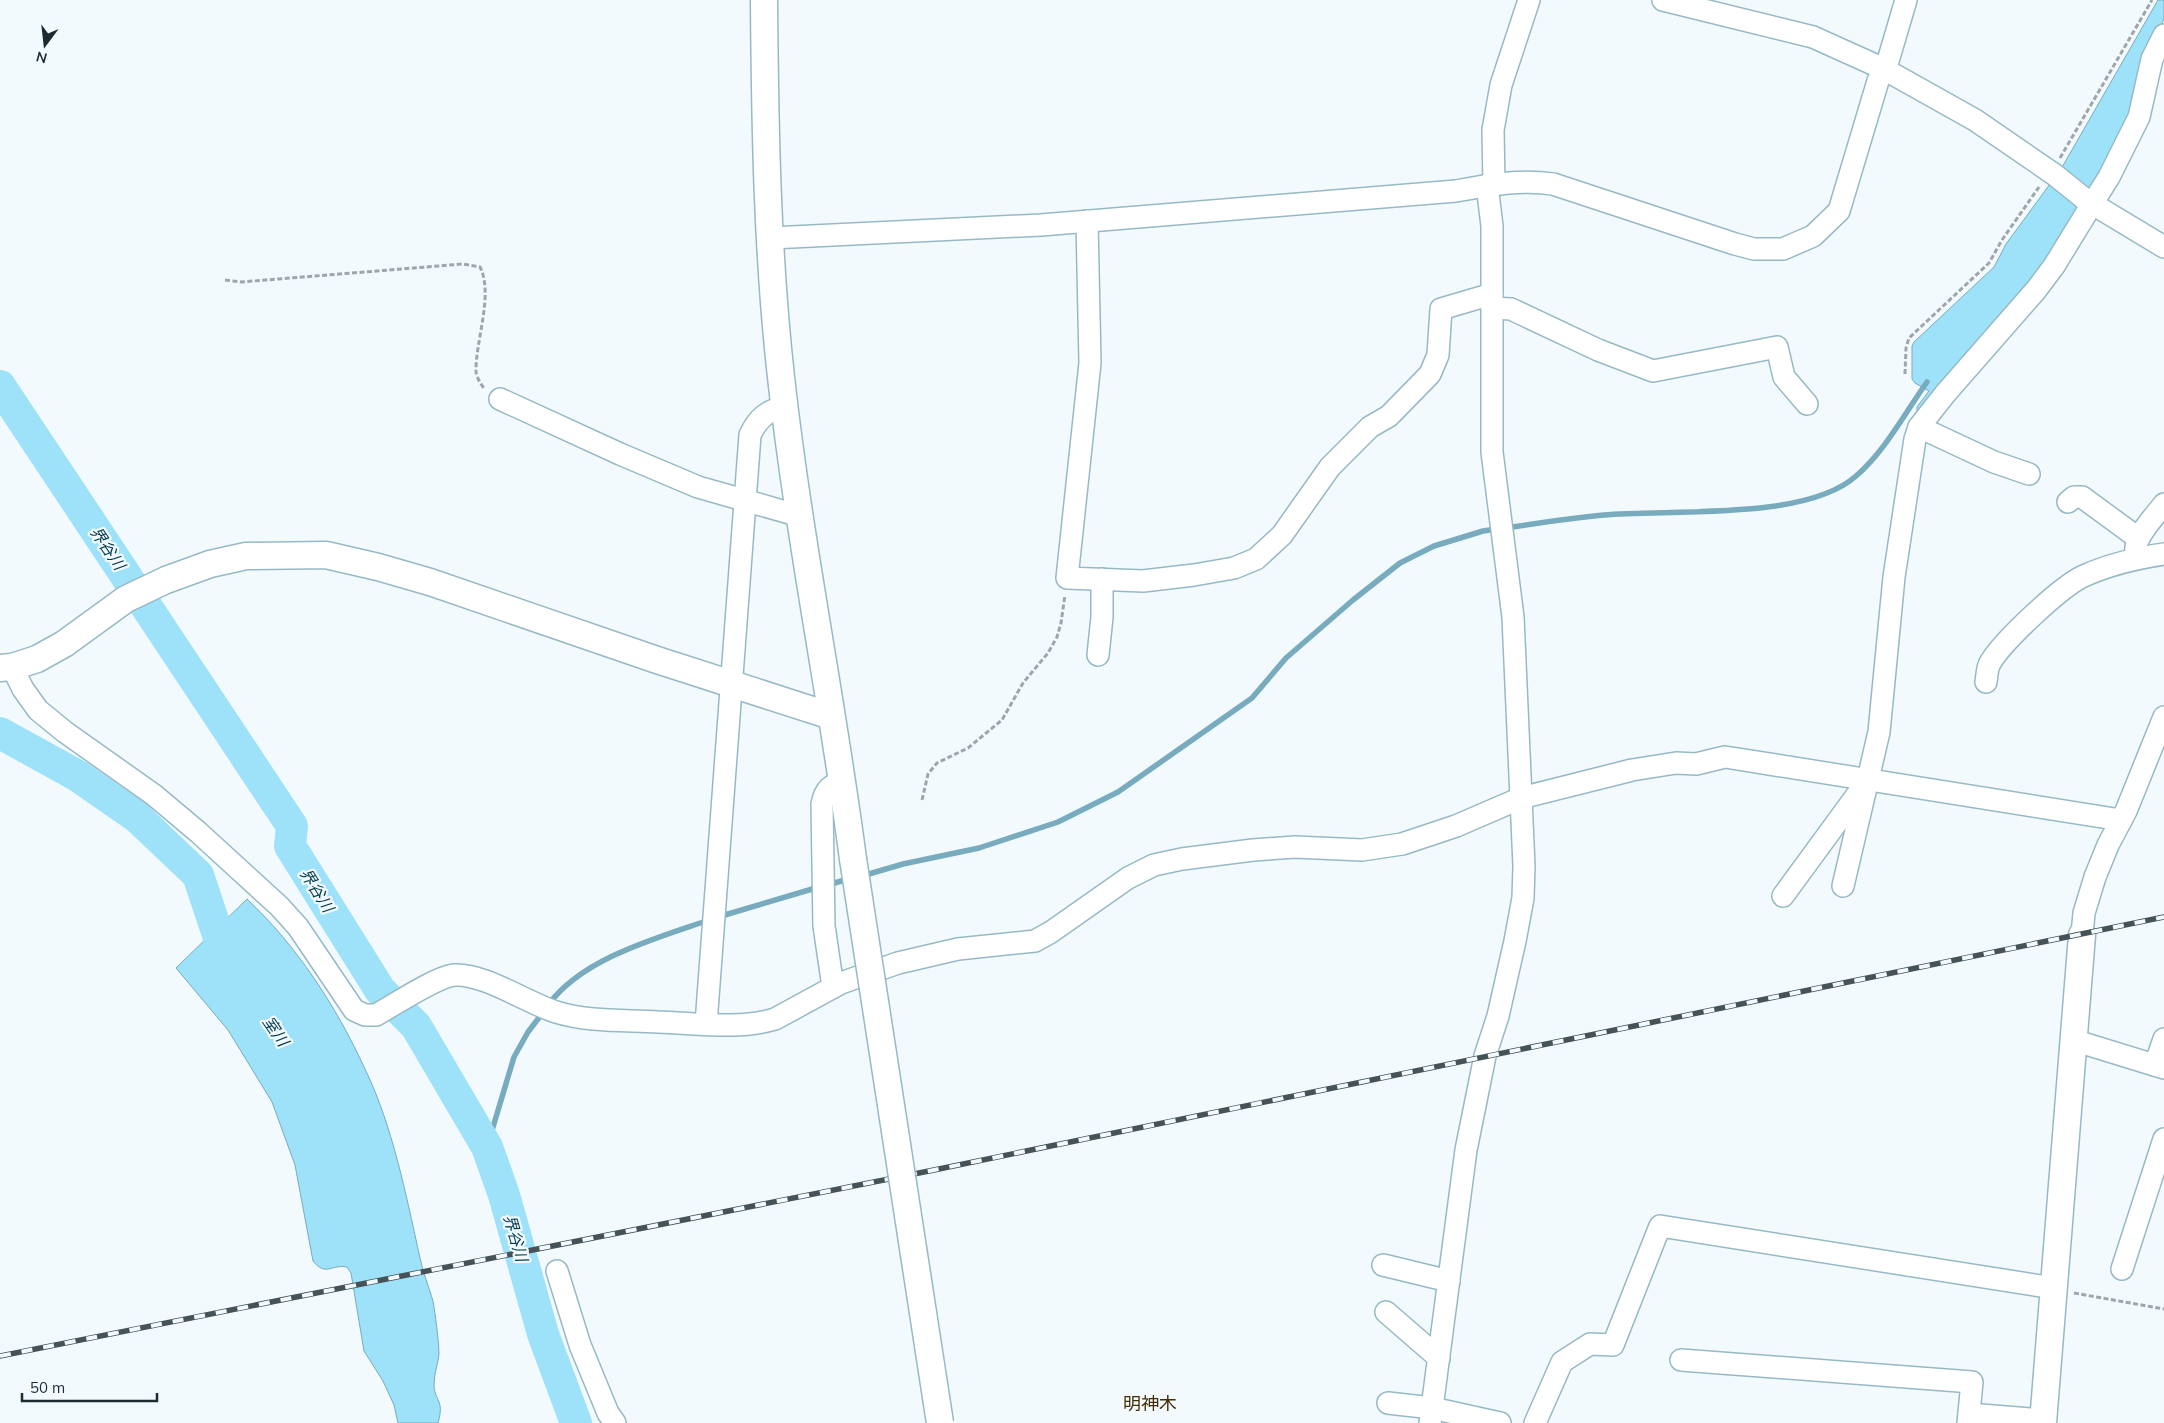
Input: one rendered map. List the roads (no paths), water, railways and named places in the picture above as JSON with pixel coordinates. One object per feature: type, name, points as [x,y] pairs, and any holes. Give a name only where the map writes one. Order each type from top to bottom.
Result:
[{"type":"street","points":[[764,0],[771,238],[775,315],[785,406],[800,516],[940,1423]]},
{"type":"street","points":[[1431,1416],[1466,1150],[1485,1056],[1498,1016],[1515,941],[1522,898],[1524,866],[1513,617],[1492,452],[1492,226],[1490,185],[1493,130],[1501,85],[1529,0]]},
{"type":"street","points":[[1663,0],[1813,37],[1884,69],[1974,120],[2053,174],[2089,202],[2164,247]]},
{"type":"street","points":[[771,238],[1087,221],[1446,192],[1518,181],[1553,184],[1754,249],[1783,249],[1813,236],[1839,211],[1878,81],[1884,69],[1906,0]]},
{"type":"street","points":[[1843,886],[1879,732],[1894,577],[1914,439],[1919,428],[1945,394],[2036,290],[2054,266],[2089,202],[2109,177],[2139,116],[2152,59],[2164,35]]},
{"type":"street","points":[[1087,221],[1090,363],[1066,578],[1142,581],[1234,568],[1256,559],[1282,535],[1330,467],[1370,427],[1389,416],[1430,374],[1438,355],[1441,309],[1492,301],[1598,350],[1653,371],[1777,347],[1784,377],[1807,404]]},
{"type":"street","points":[[500,399],[698,487],[800,516]]},
{"type":"street","points":[[706,1024],[733,684],[744,500],[750,435],[756,421],[767,412],[785,406]]},
{"type":"street","points":[[1919,428],[1994,462],[2029,474]]},
{"type":"street","points":[[2068,502],[2074,496],[2082,497],[2138,548],[2164,554]]},
{"type":"street","points":[[1986,682],[1989,664],[2011,637],[2065,587],[2084,575],[2138,548],[2164,504]]},
{"type":"street","points":[[831,716],[430,582],[326,555],[246,556],[210,564],[137,594],[64,644],[37,659],[6,667],[38,710],[65,732],[154,795],[254,881],[298,927],[354,1010],[365,1016],[376,1014],[441,978],[454,975],[466,976],[506,989],[546,1008],[584,1018],[706,1024],[763,1023],[775,1019],[833,987],[898,963],[958,949],[1035,941],[1051,932],[1128,878],[1154,865],[1182,858],[1253,850],[1295,847],[1362,850],[1402,844],[1456,826],[1521,798],[1632,770],[1676,763],[1696,764],[1725,758],[2121,820]]},
{"type":"street","points":[[1098,655],[1102,617],[1102,579]]},
{"type":"street","points":[[1681,1360],[1972,1382],[1968,1419],[2043,1421],[2084,912],[2095,877],[2164,717]]},
{"type":"street","points":[[1783,896],[1868,780]]},
{"type":"street","points":[[833,987],[824,926],[822,804],[824,792],[830,786],[841,782]]},
{"type":"street","points":[[2073,1040],[2160,1066],[2164,1038]]},
{"type":"street","points":[[2122,1269],[2164,1139]]},
{"type":"street","points":[[1535,1423],[1562,1362],[1590,1344],[1613,1344],[1660,1226],[2054,1288]]},
{"type":"street","points":[[1383,1265],[1449,1281]]},
{"type":"street","points":[[557,1271],[580,1345],[608,1413],[615,1423]]},
{"type":"street","points":[[1386,1312],[1439,1358]]},
{"type":"street","points":[[1388,1403],[1431,1416],[1500,1423]]},
{"type":"water","points":[[2158,0],[2164,0],[2164,19],[2137,77],[2133,106],[2093,185],[2082,197],[2077,212],[2051,256],[1917,414],[1917,407],[1929,391],[1915,383],[1912,379],[1912,346],[1914,342],[1994,267],[2006,244],[2061,169]]},
{"type":"water","points":[[247,899],[299,957],[314,978],[354,1046],[375,1091],[398,1162],[421,1264],[433,1301],[439,1349],[434,1384],[434,1390],[440,1405],[438,1423],[398,1423],[394,1405],[383,1381],[364,1351],[351,1273],[347,1267],[325,1269],[313,1261],[295,1165],[272,1102],[228,1030],[176,968]]},
{"type":"waterway","points":[[1506,528],[1604,515],[1700,512],[1772,507],[1805,500],[1834,490],[1856,476],[1876,455],[1927,382]]},
{"type":"waterway","name":"界谷川","points":[[0,386],[292,826],[290,846],[380,990],[416,1026],[487,1147],[504,1195],[543,1334],[576,1423]]},
{"type":"waterway","points":[[862,876],[903,864],[979,848],[1058,822],[1118,792],[1252,698],[1286,658],[1353,600],[1400,563],[1434,546],[1483,531],[1497,529]]},
{"type":"waterway","name":"室川","points":[[0,733],[78,776],[137,817],[198,875],[226,959],[233,969]]},
{"type":"waterway","points":[[828,885],[848,879]]},
{"type":"waterway","points":[[718,917],[819,887]]},
{"type":"waterway","points":[[549,1004],[581,974],[601,962],[644,942],[709,920]]},
{"type":"waterway","points":[[487,1147],[514,1057],[528,1032],[544,1011]]},
{"type":"railway","points":[[0,1356],[934,1170],[2164,917]]},
{"type":"district","name":"明神木","points":[[1150,1404]]}]
